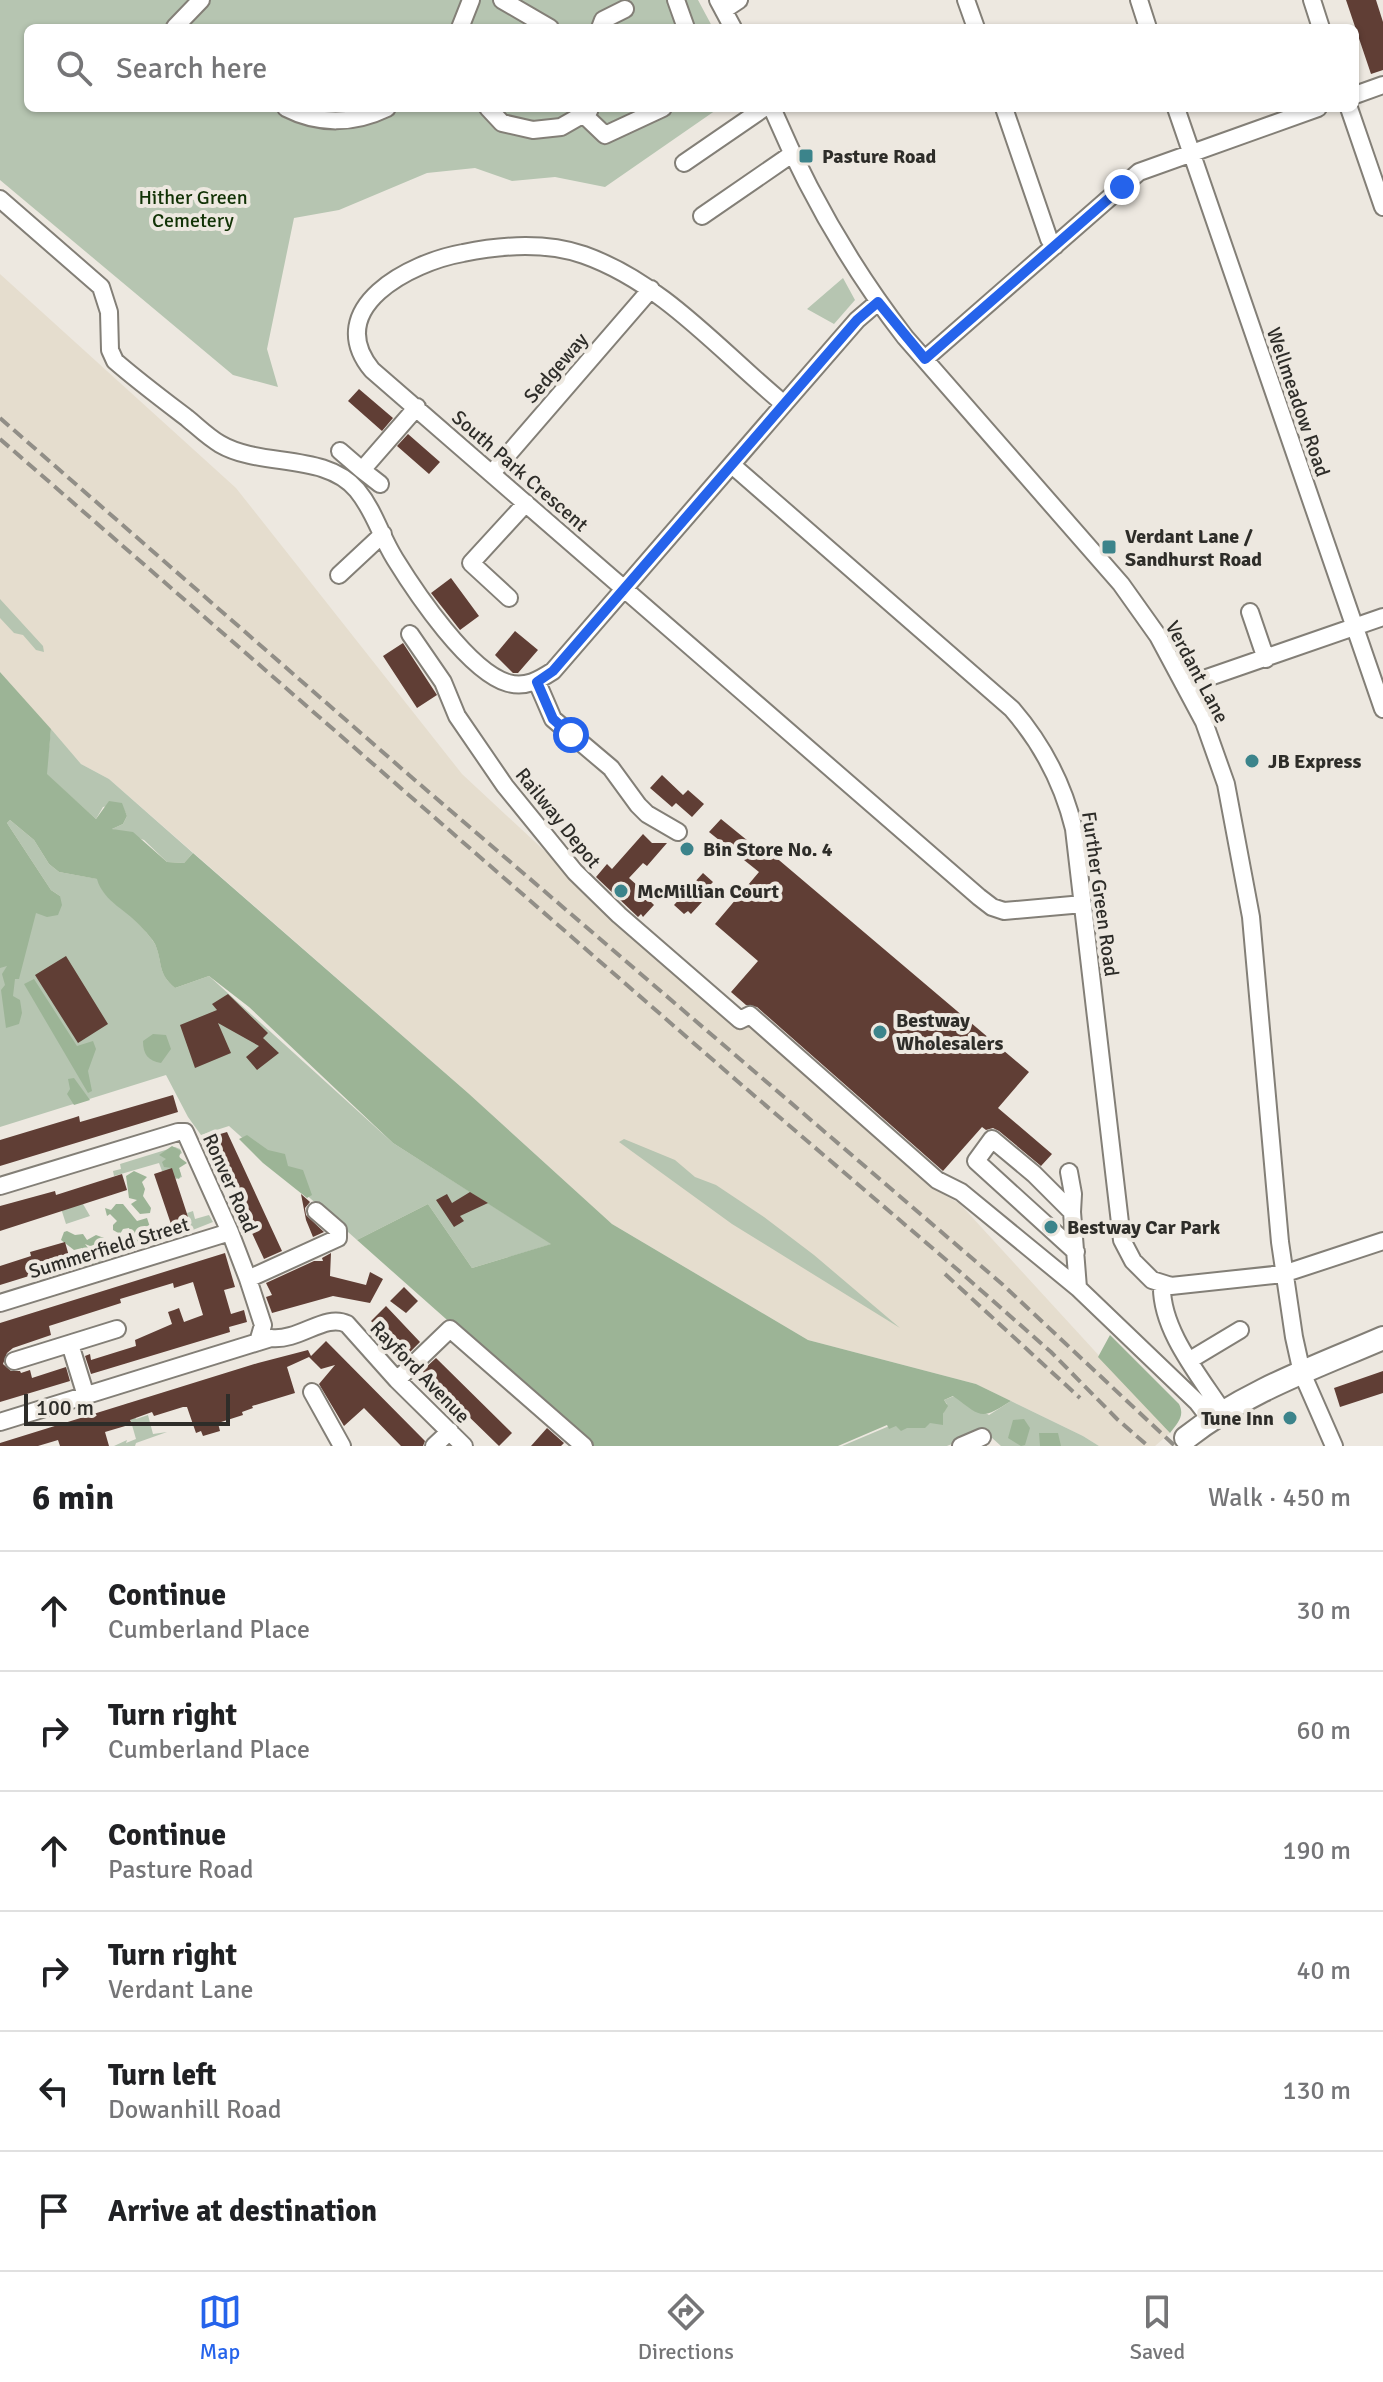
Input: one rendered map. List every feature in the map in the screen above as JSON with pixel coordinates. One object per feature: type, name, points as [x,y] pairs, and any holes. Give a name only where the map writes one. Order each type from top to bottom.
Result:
[{"type":"highway","points":[[1186,1438],[1216,1416],[1302,1373],[1383,1338]]},
{"type":"street","points":[[178,24],[201,0]]},
{"type":"street","points":[[462,24],[471,0]]},
{"type":"street","points":[[502,0],[543,24]]},
{"type":"street","points":[[676,0],[685,24]]},
{"type":"street","points":[[731,24],[721,5],[739,0]]},
{"type":"street","points":[[966,0],[975,24]]},
{"type":"street","points":[[1139,0],[1147,24]]},
{"type":"street","points":[[1312,0],[1320,24]]},
{"type":"street","points":[[602,24],[603,20],[625,9]]},
{"type":"street","points":[[1359,94],[1383,85]]},
{"type":"street","points":[[297,112],[322,121],[357,119],[376,112]]},
{"type":"street","points":[[492,112],[502,123],[533,130],[561,127],[584,112]]},
{"type":"street","points":[[587,112],[605,135],[654,112]]},
{"type":"street","points":[[684,163],[758,112]]},
{"type":"street","name":"Verdant Lane","points":[[774,112],[792,154],[844,250],[878,302],[1121,584],[1158,636],[1204,722],[1222,770],[1247,892],[1260,1001],[1283,1274],[1302,1373],[1334,1446]]},
{"type":"street","points":[[1005,112],[1049,239],[1055,246]]},
{"type":"street","name":"Wellmeadow Road","points":[[1177,112],[1383,709]]},
{"type":"street","points":[[925,359],[1139,172],[1307,112]]},
{"type":"street","points":[[1350,112],[1383,207]]},
{"type":"street","points":[[702,216],[792,154]]},
{"type":"street","points":[[0,199],[101,287],[109,312],[110,350],[115,361],[222,445],[269,460],[324,468],[353,486],[373,510],[393,557],[458,646],[495,678],[510,684],[537,682],[553,671],[857,320],[878,302]]},
{"type":"street","name":"South Park Crescent","points":[[784,404],[651,289],[626,273],[581,254],[533,246],[463,252],[416,268],[366,304],[360,313],[356,333],[365,361],[992,907],[1017,911],[1083,904]]},
{"type":"street","name":"Sedgeway","points":[[492,473],[651,289]]},
{"type":"street","points":[[362,470],[417,407]]},
{"type":"street","points":[[340,451],[380,484]]},
{"type":"street","name":"Further Green Road","points":[[732,465],[989,689],[1028,728],[1053,767],[1069,808],[1122,1240],[1133,1261],[1152,1280],[1167,1285]]},
{"type":"street","points":[[509,598],[471,563],[526,503]]},
{"type":"street","points":[[339,575],[383,534]]},
{"type":"street","points":[[1250,612],[1266,659]]},
{"type":"street","points":[[1187,688],[1198,681],[1383,617]]},
{"type":"street","name":"Railway Depot","points":[[410,634],[443,682],[457,716],[505,786],[575,872],[619,915],[740,1020],[750,1015],[937,1180],[967,1197],[1078,1288]]},
{"type":"street","points":[[537,682],[553,719],[611,768],[638,805],[663,825],[678,832]]},
{"type":"street","name":"Ronver Road","points":[[0,1186],[181,1131],[189,1137],[230,1232],[263,1325],[264,1340]]},
{"type":"street","points":[[1072,1212],[1034,1174],[992,1139],[976,1161],[1076,1252]]},
{"type":"street","points":[[1069,1172],[1078,1288],[1197,1402],[1216,1416]]},
{"type":"street","points":[[248,1279],[338,1238],[338,1230],[316,1211]]},
{"type":"street","name":"Summerfield Street","points":[[0,1303],[230,1232]]},
{"type":"street","points":[[1216,1416],[1190,1360],[1170,1329],[1162,1295],[1167,1285],[1283,1274],[1383,1241]]},
{"type":"street","name":"Rayford Avenue","points":[[0,1422],[264,1340],[307,1332],[319,1324],[340,1320],[464,1446]]},
{"type":"street","points":[[14,1361],[117,1329]]},
{"type":"street","points":[[397,1380],[450,1329],[584,1446]]},
{"type":"street","points":[[1190,1360],[1240,1330]]},
{"type":"street","points":[[70,1344],[86,1396]]},
{"type":"street","points":[[312,1392],[342,1446]]},
{"type":"street","points":[[434,1446],[450,1431]]},
{"type":"street","points":[[961,1446],[982,1437]]},
{"type":"shaded area","points":[[0,274],[236,488],[462,774],[665,963],[747,1022],[931,1187],[960,1204],[1170,1433],[1155,1446],[1099,1446],[976,1384],[808,1340],[612,1224],[468,1093],[109,779],[81,764],[0,672]]},
{"type":"green space","name":"Hither Green Cemetery","points":[[0,0],[698,0],[711,24],[24,24],[24,112],[713,112],[605,187],[555,177],[512,181],[475,168],[427,173],[339,210],[294,218],[267,349],[278,387],[233,375],[0,180]]},
{"type":"green space","points":[[843,278],[855,300],[834,324],[807,309]]},
{"type":"green space","points":[[0,599],[43,646],[44,652],[36,650],[23,635],[14,633],[0,618]]},
{"type":"green space","points":[[0,672],[51,729],[47,774],[96,819],[109,801],[122,803],[127,816],[123,824],[112,829],[133,832],[167,862],[184,863],[193,853],[468,1093],[612,1224],[808,1340],[976,1384],[1011,1401],[993,1412],[981,1414],[953,1396],[944,1400],[948,1406],[943,1414],[943,1425],[930,1423],[925,1428],[901,1431],[896,1426],[889,1429],[887,1425],[838,1446],[589,1446],[357,1240],[428,1204],[472,1268],[551,1244],[393,1143],[249,1007],[209,976],[175,988],[163,972],[155,944],[137,923],[110,900],[97,879],[59,872],[49,864],[34,840],[10,820],[7,823],[51,890],[60,896],[62,905],[58,915],[47,917],[36,913],[19,979],[15,979],[13,996],[20,1000],[22,1013],[19,1024],[6,1028],[1,990],[5,985],[2,974],[7,966],[0,968]]},
{"type":"green space","points":[[51,729],[81,764],[109,779],[193,853],[184,863],[167,862],[144,840],[112,829],[123,824],[127,816],[121,803],[103,807],[96,819],[46,774]]},
{"type":"green space","points":[[10,820],[34,840],[49,864],[59,872],[98,879],[110,899],[134,918],[153,941],[163,972],[175,988],[209,976],[393,1143],[552,1244],[472,1268],[428,1204],[357,1240],[229,1126],[201,1135],[166,1075],[0,1127],[0,919],[9,928],[60,896],[51,890],[7,823]]},
{"type":"green space","points":[[34,979],[77,1046],[93,1041],[96,1049],[88,1071],[92,1091],[88,1093],[24,984]]},
{"type":"green space","points":[[153,1034],[166,1035],[171,1049],[161,1063],[150,1059],[144,1050],[143,1041]]},
{"type":"green space","points":[[74,1078],[90,1100],[74,1105],[67,1094],[70,1089],[68,1079]]},
{"type":"green space","points":[[247,1135],[268,1150],[285,1154],[288,1166],[303,1170],[312,1195],[307,1198],[263,1163],[239,1139]]},
{"type":"green space","points":[[624,1139],[675,1160],[695,1177],[716,1185],[764,1217],[900,1328],[732,1224],[619,1142]]},
{"type":"green space","points":[[172,1146],[181,1151],[179,1157],[187,1163],[179,1168],[179,1179],[172,1168],[164,1167],[162,1162],[166,1159],[159,1155]]},
{"type":"green space","points":[[175,1147],[182,1153],[179,1155],[181,1161],[186,1162],[178,1165],[182,1177],[176,1179],[162,1171],[159,1163],[114,1176],[113,1171],[121,1169],[120,1164]]},
{"type":"green space","points":[[134,1171],[147,1177],[142,1182],[145,1189],[143,1196],[151,1208],[150,1213],[140,1214],[131,1204],[137,1200],[129,1198],[126,1176]]},
{"type":"green space","points":[[57,1196],[83,1204],[90,1216],[66,1224]]},
{"type":"green space","points":[[116,1204],[123,1204],[137,1221],[147,1218],[152,1233],[149,1238],[145,1235],[145,1241],[140,1245],[135,1244],[113,1254],[116,1249],[114,1243],[128,1240],[131,1233],[129,1228],[123,1229],[120,1234],[113,1230],[117,1221],[110,1214],[107,1216],[105,1208],[111,1210]]},
{"type":"green space","points":[[193,1211],[195,1219],[209,1215],[213,1222],[180,1235],[178,1228],[190,1224],[187,1213]]},
{"type":"green space","points":[[67,1231],[75,1235],[83,1234],[87,1240],[96,1235],[104,1238],[105,1246],[95,1248],[85,1244],[89,1249],[105,1253],[104,1260],[92,1264],[82,1248],[74,1250],[61,1240]]},
{"type":"green space","points":[[1110,1335],[1179,1404],[1181,1416],[1170,1433],[1098,1357]]},
{"type":"green space","points":[[954,1396],[989,1415],[1011,1401],[1099,1446],[1001,1446],[981,1428],[947,1446],[842,1446],[920,1413],[943,1414],[947,1404],[944,1400]]},
{"type":"green space","points":[[130,1403],[136,1419],[148,1415],[153,1434],[167,1432],[135,1446],[114,1446],[136,1439],[126,1404]]},
{"type":"green space","points":[[1024,1419],[1030,1428],[1025,1445],[1021,1446],[1008,1438],[1013,1420]]},
{"type":"green space","points":[[1039,1433],[1058,1433],[1061,1446],[1040,1446]]},
{"type":"building","points":[[1346,0],[1376,0],[1383,22],[1383,70],[1371,74],[1359,38],[1359,24],[1354,24]]},
{"type":"building","points":[[359,389],[393,418],[382,431],[348,401]]},
{"type":"building","points":[[408,434],[440,462],[429,474],[397,446]]},
{"type":"building","points":[[451,578],[479,616],[460,630],[431,593]]},
{"type":"building","points":[[515,631],[538,650],[518,673],[513,673],[495,655]]},
{"type":"building","points":[[403,643],[437,695],[417,708],[383,656]]},
{"type":"building","points":[[662,775],[683,795],[688,790],[704,804],[692,817],[676,803],[672,807],[650,788]]},
{"type":"building","name":"Bestway Wholesalers","points":[[721,819],[770,859],[773,855],[1029,1072],[998,1108],[1052,1154],[1041,1166],[999,1131],[982,1127],[943,1171],[757,1007],[746,1005],[731,992],[758,961],[715,924],[759,872],[709,832]]},
{"type":"building","points":[[643,834],[652,843],[667,843],[647,866],[643,863],[629,878],[654,905],[643,917],[641,914],[638,917],[596,877],[607,864],[612,869]]},
{"type":"building","points":[[703,873],[713,882],[710,885],[714,889],[691,914],[688,911],[684,914],[674,905]]},
{"type":"building","points":[[66,956],[108,1024],[78,1043],[35,975]]},
{"type":"building","points":[[228,994],[268,1033],[263,1038],[279,1053],[257,1070],[246,1057],[259,1046],[218,1023],[231,1053],[195,1068],[180,1025],[217,1010],[212,1004]]},
{"type":"building","points":[[173,1095],[178,1112],[0,1166],[0,1140],[79,1116],[80,1122]]},
{"type":"building","points":[[227,1132],[282,1251],[264,1259],[210,1137]]},
{"type":"building","points":[[172,1168],[190,1223],[173,1230],[154,1174]]},
{"type":"building","points":[[122,1174],[127,1190],[0,1231],[0,1206],[55,1191],[56,1195]]},
{"type":"building","points":[[470,1192],[488,1203],[460,1216],[464,1221],[454,1227],[436,1200],[447,1194],[452,1203]]},
{"type":"building","points":[[301,1194],[310,1202],[305,1208],[306,1215],[324,1232],[313,1237],[306,1220]]},
{"type":"building","points":[[65,1242],[71,1263],[0,1285],[0,1266],[31,1256],[30,1252]]},
{"type":"building","points":[[225,1253],[235,1287],[224,1290],[231,1314],[244,1310],[247,1322],[229,1327],[230,1332],[91,1374],[85,1356],[90,1354],[91,1360],[136,1346],[135,1340],[172,1324],[168,1312],[179,1308],[184,1322],[203,1315],[193,1282],[174,1288],[173,1283],[120,1299],[121,1303],[49,1326],[51,1335],[7,1353],[3,1364],[11,1371],[21,1373],[30,1370],[32,1378],[66,1367],[70,1381],[0,1402],[0,1323]]},
{"type":"building","points":[[331,1253],[330,1276],[366,1285],[370,1272],[383,1279],[370,1303],[333,1296],[272,1313],[266,1297],[272,1295],[266,1283],[314,1261],[323,1261],[322,1258]]},
{"type":"building","points":[[404,1287],[418,1301],[406,1313],[390,1301]]},
{"type":"building","points":[[386,1306],[420,1342],[406,1356],[371,1321]]},
{"type":"building","points":[[326,1341],[425,1441],[423,1446],[401,1446],[364,1408],[344,1426],[319,1384],[335,1365],[321,1369],[309,1357],[287,1367],[295,1393],[252,1406],[242,1412],[243,1415],[218,1423],[220,1431],[203,1436],[201,1431],[196,1433],[187,1407],[183,1407],[154,1416],[152,1412],[130,1420],[132,1424],[105,1432],[109,1446],[60,1446],[58,1440],[38,1446],[0,1446],[0,1443],[258,1363],[308,1350],[311,1356]]},
{"type":"building","points":[[436,1358],[512,1433],[499,1446],[422,1371]]},
{"type":"building","points":[[1383,1371],[1383,1393],[1340,1407],[1334,1388]]},
{"type":"building","points":[[547,1428],[564,1443],[561,1446],[531,1446]]},
{"type":"railway","points":[[0,418],[409,775],[1002,1284],[1175,1446]]},
{"type":"railway","points":[[0,439],[958,1270],[1051,1352],[1148,1446]]},
{"type":"railway","points":[[945,1274],[1080,1398]]},
{"type":"place","name":"Pasture Road","points":[[806,156]]},
{"type":"place","name":"Verdant Lane / Sandhurst Road","points":[[1109,547]]},
{"type":"place","name":"JB Express","points":[[1252,761]]},
{"type":"place","name":"Bin Store No. 4","points":[[687,849]]},
{"type":"place","name":"McMillian Court","points":[[621,891]]},
{"type":"place","name":"Bestway Wholesalers","points":[[880,1032]]},
{"type":"place","name":"Bestway Car Park","points":[[1051,1227]]},
{"type":"place","name":"Tune Inn","points":[[1290,1418]]},
{"type":"route","points":[[571,735],[553,719],[537,682],[553,671],[857,320],[878,302],[925,359],[1122,187]]}]
